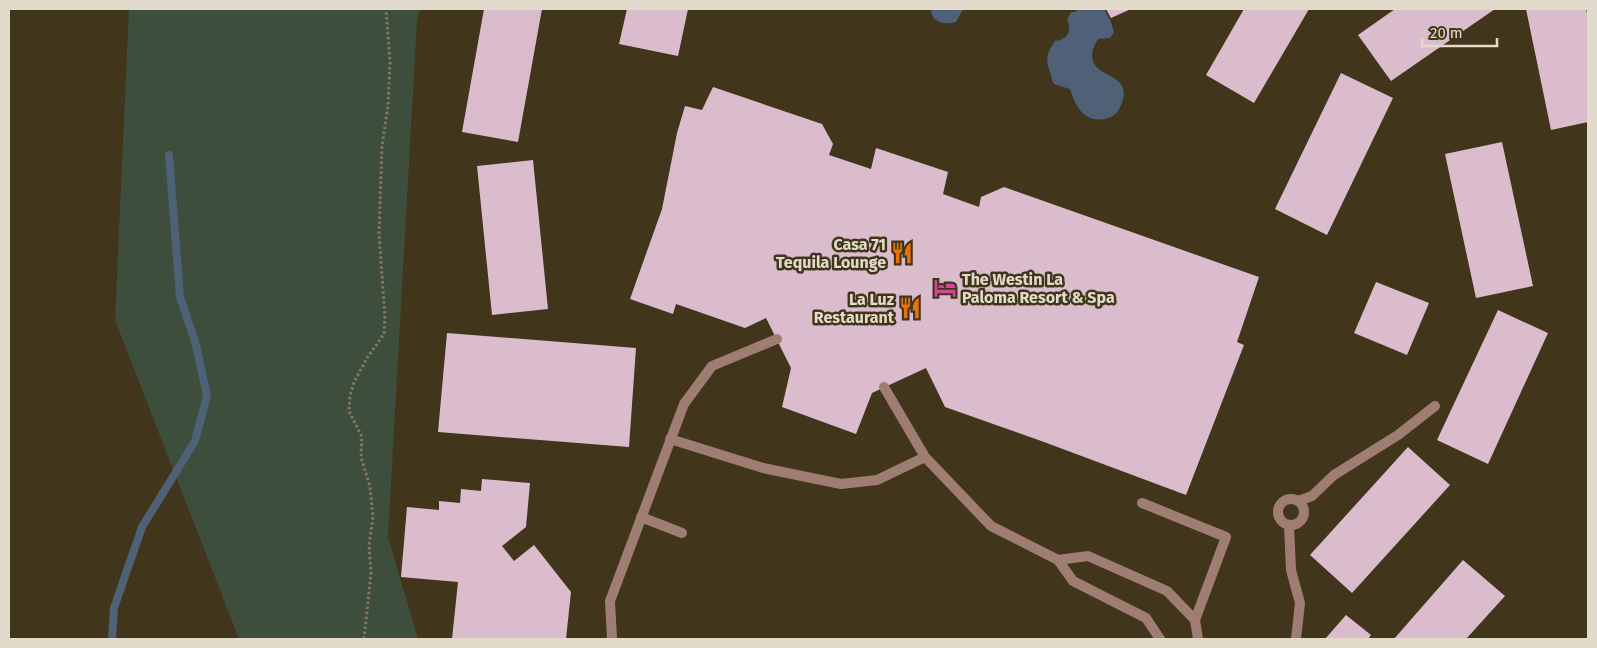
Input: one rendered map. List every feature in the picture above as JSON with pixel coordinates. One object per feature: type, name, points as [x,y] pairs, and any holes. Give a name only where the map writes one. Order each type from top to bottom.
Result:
[{"type":"lane","points":[[612,639],[610,600],[684,404],[712,366],[777,339]]},
{"type":"lane","points":[[884,388],[925,457],[991,526],[1058,560],[1073,581],[1146,618],[1160,639]]},
{"type":"lane","points":[[1298,502],[1312,496],[1334,475],[1398,435],[1435,406]]},
{"type":"lane","points":[[670,439],[763,468],[841,484],[877,480],[925,457]]},
{"type":"lane","points":[[1286,500],[1298,502],[1304,508],[1303,517],[1297,524],[1289,526],[1284,524],[1277,514],[1279,506],[1286,500]]},
{"type":"lane","points":[[1142,503],[1226,537],[1195,620],[1198,639]]},
{"type":"lane","points":[[641,517],[682,533]]},
{"type":"lane","points":[[1289,526],[1291,570],[1300,603],[1296,639]]},
{"type":"lane","points":[[1058,560],[1088,556],[1167,591],[1195,620]]},
{"type":"path","points":[[364,639],[371,574],[369,545],[373,517],[370,487],[361,457],[362,437],[349,411],[350,396],[354,382],[367,358],[384,334],[385,318],[379,234],[382,146],[388,106],[390,62],[386,9]]},
{"type":"green space","points":[[129,9],[420,9],[417,20],[388,537],[418,639],[239,639],[115,320]]},
{"type":"water","points":[[931,9],[963,9],[956,22],[943,23],[933,17]]},
{"type":"water","points":[[1079,9],[1104,9],[1114,32],[1110,38],[1098,39],[1093,48],[1092,55],[1095,65],[1116,79],[1123,89],[1124,96],[1120,108],[1110,118],[1097,120],[1081,112],[1070,89],[1054,84],[1048,67],[1047,60],[1050,49],[1055,41],[1066,37],[1069,31],[1067,20],[1071,12]]},
{"type":"building","points":[[484,9],[542,9],[518,142],[462,132]]},
{"type":"building","points":[[627,9],[688,9],[678,56],[619,44]]},
{"type":"building","points":[[1106,9],[1131,9],[1111,18]]},
{"type":"building","points":[[1244,9],[1309,9],[1254,103],[1206,75]]},
{"type":"building","points":[[1395,9],[1495,9],[1391,81],[1358,35]]},
{"type":"building","points":[[1526,9],[1586,9],[1588,18],[1588,122],[1551,130]]},
{"type":"building","points":[[1341,73],[1393,98],[1327,235],[1275,209]]},
{"type":"building","name":"The Westin La Paloma Resort & Spa","points":[[713,87],[822,124],[833,144],[829,155],[871,169],[876,148],[948,172],[943,194],[979,207],[981,197],[1004,187],[1259,277],[1237,342],[1244,345],[1186,495],[945,407],[926,368],[872,393],[856,434],[782,407],[791,368],[766,318],[745,328],[676,304],[673,314],[630,299],[662,209],[677,133],[685,106],[702,110]]},
{"type":"building","points":[[1502,142],[1533,286],[1476,298],[1445,154]]},
{"type":"building","points":[[533,160],[548,309],[492,315],[477,166]]},
{"type":"building","points":[[1376,282],[1429,303],[1407,355],[1354,333]]},
{"type":"building","points":[[1498,310],[1548,333],[1488,464],[1437,440]]},
{"type":"building","points":[[447,333],[636,348],[629,447],[438,432]]},
{"type":"building","points":[[1408,447],[1450,485],[1352,593],[1310,555]]},
{"type":"building","points":[[482,479],[530,483],[526,527],[502,546],[514,561],[534,545],[571,592],[566,639],[452,639],[458,582],[401,577],[407,507],[439,510],[439,501],[460,503],[461,489],[481,491]]},
{"type":"building","points":[[1463,560],[1505,596],[1466,639],[1394,639]]},
{"type":"building","points":[[1346,615],[1371,635],[1368,639],[1325,639]]},
{"type":"waterway","points":[[112,639],[114,608],[142,527],[195,441],[207,396],[196,345],[180,297],[169,155]]},
{"type":"place","name":"Casa 71 Tequila Lounge","points":[[902,253]]},
{"type":"place","name":"The Westin La Paloma Resort & Spa","points":[[945,288]]},
{"type":"place","name":"La Luz Restaurant","points":[[910,308]]}]
